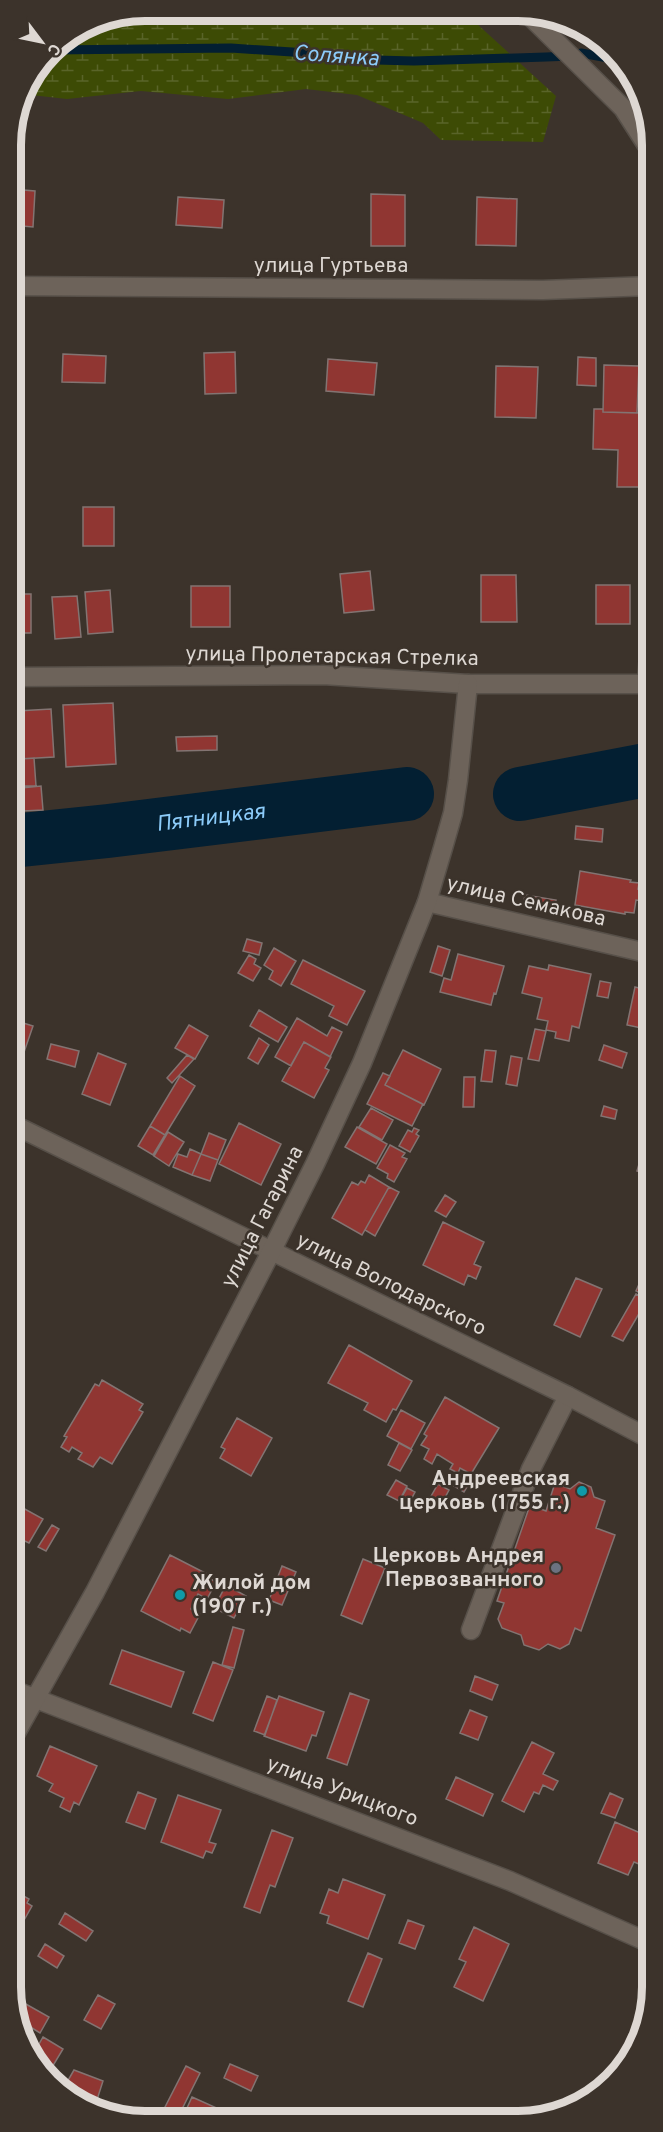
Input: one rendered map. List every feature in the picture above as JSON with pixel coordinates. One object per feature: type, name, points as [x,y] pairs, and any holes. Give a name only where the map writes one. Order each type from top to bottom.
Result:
[{"type":"street","points":[[536,22],[622,108],[642,137]]},
{"type":"street","name":"улица Гуртьева","points":[[21,286],[532,290],[642,286]]},
{"type":"street","name":"улица Пролетарская Стрелка","points":[[21,676],[323,675],[468,684],[642,684]]},
{"type":"street","name":"улица Гагарина","points":[[21,1724],[95,1592],[272,1252],[362,1063],[427,902],[453,813],[468,684]]},
{"type":"street","name":"улица Семакова","points":[[427,902],[642,952]]},
{"type":"street","name":"улица Володарского","points":[[21,1128],[568,1396],[642,1435]]},
{"type":"street","points":[[471,1630],[531,1469],[568,1396]]},
{"type":"street","name":"улица Урицкого","points":[[21,1693],[500,1877],[642,1940]]},
{"type":"green space","points":[[145,21],[474,21],[556,96],[543,142],[441,140],[423,123],[357,95],[306,89],[228,99],[141,91],[67,99],[32,95],[45,72],[72,72],[72,45],[98,30],[121,23]]},
{"type":"building","points":[[21,190],[35,191],[33,227],[21,226]]},
{"type":"building","points":[[371,194],[405,195],[405,246],[371,246]]},
{"type":"building","points":[[178,197],[224,200],[222,228],[176,225]]},
{"type":"building","points":[[477,197],[517,199],[516,246],[476,245]]},
{"type":"building","points":[[235,352],[236,393],[205,394],[204,353]]},
{"type":"building","points":[[63,354],[106,356],[105,383],[62,382]]},
{"type":"building","points":[[578,357],[596,358],[596,386],[577,385]]},
{"type":"building","points":[[328,359],[377,363],[374,395],[326,391]]},
{"type":"building","points":[[604,365],[639,366],[637,413],[603,412]]},
{"type":"building","points":[[496,366],[538,367],[536,418],[495,417]]},
{"type":"building","points":[[594,409],[603,409],[603,412],[641,413],[639,487],[617,487],[618,450],[593,449]]},
{"type":"building","points":[[83,507],[114,507],[114,546],[83,546]]},
{"type":"building","points":[[370,571],[374,610],[344,613],[340,574]]},
{"type":"building","points":[[481,575],[516,575],[517,622],[481,622]]},
{"type":"building","points":[[596,585],[630,585],[630,624],[596,624]]},
{"type":"building","points":[[191,586],[230,586],[230,627],[191,627]]},
{"type":"building","points":[[110,590],[113,632],[88,634],[85,592]]},
{"type":"building","points":[[21,594],[31,594],[31,633],[21,633]]},
{"type":"building","points":[[77,596],[81,637],[55,639],[52,597]]},
{"type":"building","points":[[113,703],[116,764],[66,767],[63,705]]},
{"type":"building","points":[[51,709],[54,757],[21,759],[21,711]]},
{"type":"building","points":[[217,736],[217,750],[177,751],[176,737]]},
{"type":"building","points":[[34,758],[36,786],[21,786],[21,759]]},
{"type":"building","points":[[41,786],[43,810],[23,811],[21,788]]},
{"type":"building","points":[[576,826],[603,829],[602,842],[575,839]]},
{"type":"building","points":[[580,871],[631,880],[630,882],[639,883],[638,889],[642,890],[642,901],[636,900],[634,913],[625,912],[625,914],[575,905]]},
{"type":"building","points":[[525,895],[556,900],[554,911],[523,905]]},
{"type":"building","points":[[247,939],[262,943],[259,955],[243,951]]},
{"type":"building","points":[[438,946],[450,950],[442,976],[430,972]]},
{"type":"building","points":[[274,948],[296,961],[281,986],[269,979],[273,971],[264,965]]},
{"type":"building","points":[[458,954],[504,966],[491,1005],[440,992],[444,978],[451,980]]},
{"type":"building","points":[[249,955],[256,959],[254,964],[261,968],[253,981],[238,973]]},
{"type":"building","points":[[303,960],[365,991],[347,1025],[329,1016],[334,1006],[291,984]]},
{"type":"building","points":[[549,965],[591,974],[579,1028],[572,1026],[569,1041],[555,1038],[556,1032],[546,1030],[548,1021],[537,1019],[542,998],[522,993],[529,966],[548,970]]},
{"type":"building","points":[[600,981],[611,983],[608,998],[597,996]]},
{"type":"building","points":[[635,987],[642,989],[642,1028],[627,1025]]},
{"type":"building","points":[[259,1010],[287,1027],[278,1042],[250,1026]]},
{"type":"building","points":[[297,1018],[327,1036],[332,1027],[342,1032],[330,1057],[304,1042],[291,1066],[275,1057]]},
{"type":"building","points":[[21,1022],[33,1026],[23,1055],[21,1054]]},
{"type":"building","points":[[189,1025],[208,1036],[195,1059],[175,1048]]},
{"type":"building","points":[[535,1029],[546,1031],[539,1061],[528,1059]]},
{"type":"building","points":[[259,1038],[269,1045],[258,1064],[248,1058]]},
{"type":"building","points":[[304,1042],[331,1057],[325,1068],[329,1070],[314,1098],[282,1081]]},
{"type":"building","points":[[51,1044],[79,1051],[75,1067],[47,1059]]},
{"type":"building","points":[[604,1045],[627,1053],[622,1068],[599,1060]]},
{"type":"building","points":[[403,1050],[441,1069],[424,1105],[385,1085]]},
{"type":"building","points":[[485,1050],[496,1051],[492,1082],[481,1081]]},
{"type":"building","points":[[98,1053],[126,1064],[110,1105],[82,1094]]},
{"type":"building","points":[[187,1055],[194,1059],[172,1083],[167,1078]]},
{"type":"building","points":[[511,1056],[522,1058],[517,1086],[506,1084]]},
{"type":"building","points":[[383,1073],[390,1076],[385,1085],[423,1104],[412,1126],[367,1104]]},
{"type":"building","points":[[180,1076],[195,1086],[165,1135],[150,1126]]},
{"type":"building","points":[[464,1077],[475,1077],[474,1107],[463,1107]]},
{"type":"building","points":[[604,1106],[617,1110],[615,1119],[601,1116]]},
{"type":"building","points":[[371,1108],[393,1120],[382,1140],[359,1127]]},
{"type":"building","points":[[239,1123],[281,1144],[261,1185],[219,1164]]},
{"type":"building","points":[[150,1126],[165,1135],[153,1155],[138,1146]]},
{"type":"building","points":[[357,1127],[387,1144],[376,1164],[345,1147]]},
{"type":"building","points":[[414,1128],[419,1130],[416,1134],[419,1136],[410,1152],[399,1146],[408,1130],[412,1132]]},
{"type":"building","points":[[168,1132],[184,1142],[169,1166],[154,1156]]},
{"type":"building","points":[[209,1133],[226,1140],[218,1160],[201,1154]]},
{"type":"building","points":[[390,1145],[405,1153],[402,1157],[407,1159],[394,1182],[387,1178],[388,1174],[377,1168]]},
{"type":"building","points":[[190,1149],[201,1154],[192,1175],[173,1167],[178,1154],[187,1157]]},
{"type":"building","points":[[201,1154],[218,1160],[210,1181],[192,1175]]},
{"type":"building","points":[[642,1154],[642,1172],[637,1171]]},
{"type":"building","points":[[369,1175],[389,1187],[362,1235],[332,1218],[352,1182],[358,1185],[361,1181],[365,1183]]},
{"type":"building","points":[[389,1187],[399,1192],[375,1236],[365,1230]]},
{"type":"building","points":[[445,1195],[456,1202],[446,1217],[435,1211]]},
{"type":"building","points":[[443,1222],[484,1242],[474,1264],[481,1267],[476,1279],[468,1275],[464,1285],[423,1265]]},
{"type":"building","points":[[576,1278],[602,1289],[580,1337],[554,1325]]},
{"type":"building","points":[[642,1278],[642,1294],[636,1291]]},
{"type":"building","points":[[636,1294],[642,1297],[642,1309],[623,1341],[612,1336]]},
{"type":"building","points":[[349,1345],[412,1381],[396,1410],[393,1409],[386,1422],[364,1410],[368,1403],[328,1383]]},
{"type":"building","points":[[102,1380],[143,1404],[139,1410],[143,1412],[112,1464],[100,1457],[93,1467],[78,1459],[82,1453],[72,1447],[69,1452],[61,1447],[67,1437],[64,1436],[95,1384],[99,1386]]},
{"type":"building","points":[[445,1397],[499,1428],[471,1474],[460,1468],[458,1473],[450,1469],[453,1464],[437,1454],[432,1464],[424,1459],[429,1449],[421,1445],[427,1436],[424,1434]]},
{"type":"building","points":[[401,1410],[425,1423],[411,1449],[387,1436]]},
{"type":"building","points":[[237,1418],[272,1438],[251,1476],[220,1458],[225,1449],[221,1447]]},
{"type":"building","points":[[399,1443],[412,1450],[400,1471],[388,1465]]},
{"type":"building","points":[[455,1473],[470,1482],[464,1492],[449,1483]]},
{"type":"building","points":[[396,1480],[407,1486],[399,1501],[387,1495]]},
{"type":"building","name":"Церковь Андрея Первозванного","points":[[579,1482],[591,1487],[594,1497],[605,1501],[596,1528],[615,1535],[581,1631],[575,1628],[569,1644],[560,1649],[548,1644],[539,1650],[524,1645],[521,1635],[502,1628],[498,1619],[504,1603],[497,1601],[530,1505],[546,1511],[555,1483],[570,1489]]},
{"type":"building","points":[[438,1484],[449,1490],[441,1505],[430,1498]]},
{"type":"building","points":[[407,1488],[415,1492],[407,1507],[399,1502]]},
{"type":"building","points":[[21,1507],[43,1519],[29,1543],[21,1539]]},
{"type":"building","points":[[52,1525],[59,1529],[46,1551],[38,1547]]},
{"type":"building","points":[[170,1555],[209,1575],[207,1577],[216,1582],[207,1599],[198,1594],[191,1609],[200,1614],[190,1633],[181,1628],[180,1631],[141,1611]]},
{"type":"building","points":[[363,1559],[385,1568],[362,1624],[341,1615]]},
{"type":"building","points":[[282,1566],[296,1572],[282,1605],[269,1600]]},
{"type":"building","points":[[226,1585],[246,1596],[234,1618],[214,1608]]},
{"type":"building","points":[[233,1627],[244,1630],[234,1668],[222,1665]]},
{"type":"building","points":[[122,1650],[184,1672],[171,1707],[110,1684]]},
{"type":"building","points":[[213,1662],[233,1670],[213,1721],[193,1713]]},
{"type":"building","points":[[475,1676],[498,1685],[492,1700],[470,1691]]},
{"type":"building","points":[[350,1693],[369,1700],[347,1765],[327,1758]]},
{"type":"building","points":[[267,1696],[277,1700],[265,1735],[254,1731]]},
{"type":"building","points":[[279,1696],[324,1712],[316,1736],[312,1735],[306,1751],[264,1736]]},
{"type":"building","points":[[470,1710],[487,1717],[478,1740],[460,1733]]},
{"type":"building","points":[[532,1742],[554,1753],[543,1774],[558,1781],[553,1790],[543,1785],[539,1794],[534,1792],[524,1812],[502,1801]]},
{"type":"building","points":[[50,1746],[97,1766],[79,1805],[74,1802],[70,1812],[60,1807],[64,1798],[49,1791],[53,1784],[37,1776]]},
{"type":"building","points":[[456,1777],[493,1794],[483,1816],[446,1799]]},
{"type":"building","points":[[138,1792],[156,1799],[145,1829],[126,1822]]},
{"type":"building","points":[[610,1793],[623,1799],[615,1818],[601,1813]]},
{"type":"building","points":[[178,1795],[221,1810],[209,1842],[216,1844],[212,1853],[206,1851],[203,1858],[161,1842]]},
{"type":"building","points":[[615,1822],[642,1834],[642,1865],[634,1862],[628,1875],[598,1863]]},
{"type":"building","points":[[272,1830],[293,1838],[275,1887],[270,1885],[260,1913],[244,1907]]},
{"type":"building","points":[[343,1879],[385,1895],[368,1939],[327,1923],[329,1916],[320,1913],[329,1889],[338,1893]]},
{"type":"building","points":[[21,1894],[29,1899],[27,1903],[32,1906],[21,1925]]},
{"type":"building","points":[[65,1913],[93,1931],[86,1941],[59,1924]]},
{"type":"building","points":[[408,1920],[424,1926],[415,1949],[399,1943]]},
{"type":"building","points":[[474,1927],[509,1944],[483,2001],[454,1987],[466,1962],[459,1959]]},
{"type":"building","points":[[45,1944],[64,1956],[57,1968],[38,1956]]},
{"type":"building","points":[[368,1953],[382,1959],[363,2007],[348,2001]]},
{"type":"building","points":[[98,1995],[115,2004],[101,2029],[84,2020]]},
{"type":"building","points":[[24,2003],[49,2017],[40,2033],[27,2025],[22,2006]]},
{"type":"building","points":[[43,2037],[63,2049],[52,2068],[37,2047]]},
{"type":"building","points":[[230,2064],[258,2076],[251,2091],[224,2078]]},
{"type":"building","points":[[186,2066],[200,2073],[181,2111],[163,2111]]},
{"type":"building","points":[[74,2070],[103,2081],[97,2101],[67,2083]]},
{"type":"building","points":[[192,2097],[223,2111],[186,2111]]},
{"type":"waterway","name":"Солянка","points":[[72,50],[231,48],[292,52],[338,59],[414,61],[571,56],[581,53],[607,58]]},
{"type":"waterway","name":"Пятницкая","points":[[520,794],[642,771]]},
{"type":"waterway","name":"Пятницкая","points":[[21,840],[407,794]]},
{"type":"place","name":"Андреевская церковь (1755 г.)","points":[[582,1491]]},
{"type":"place","name":"Церковь Андрея Первозванного","points":[[556,1568]]},
{"type":"place","name":"Жилой дом (1907 г.)","points":[[180,1595]]}]
